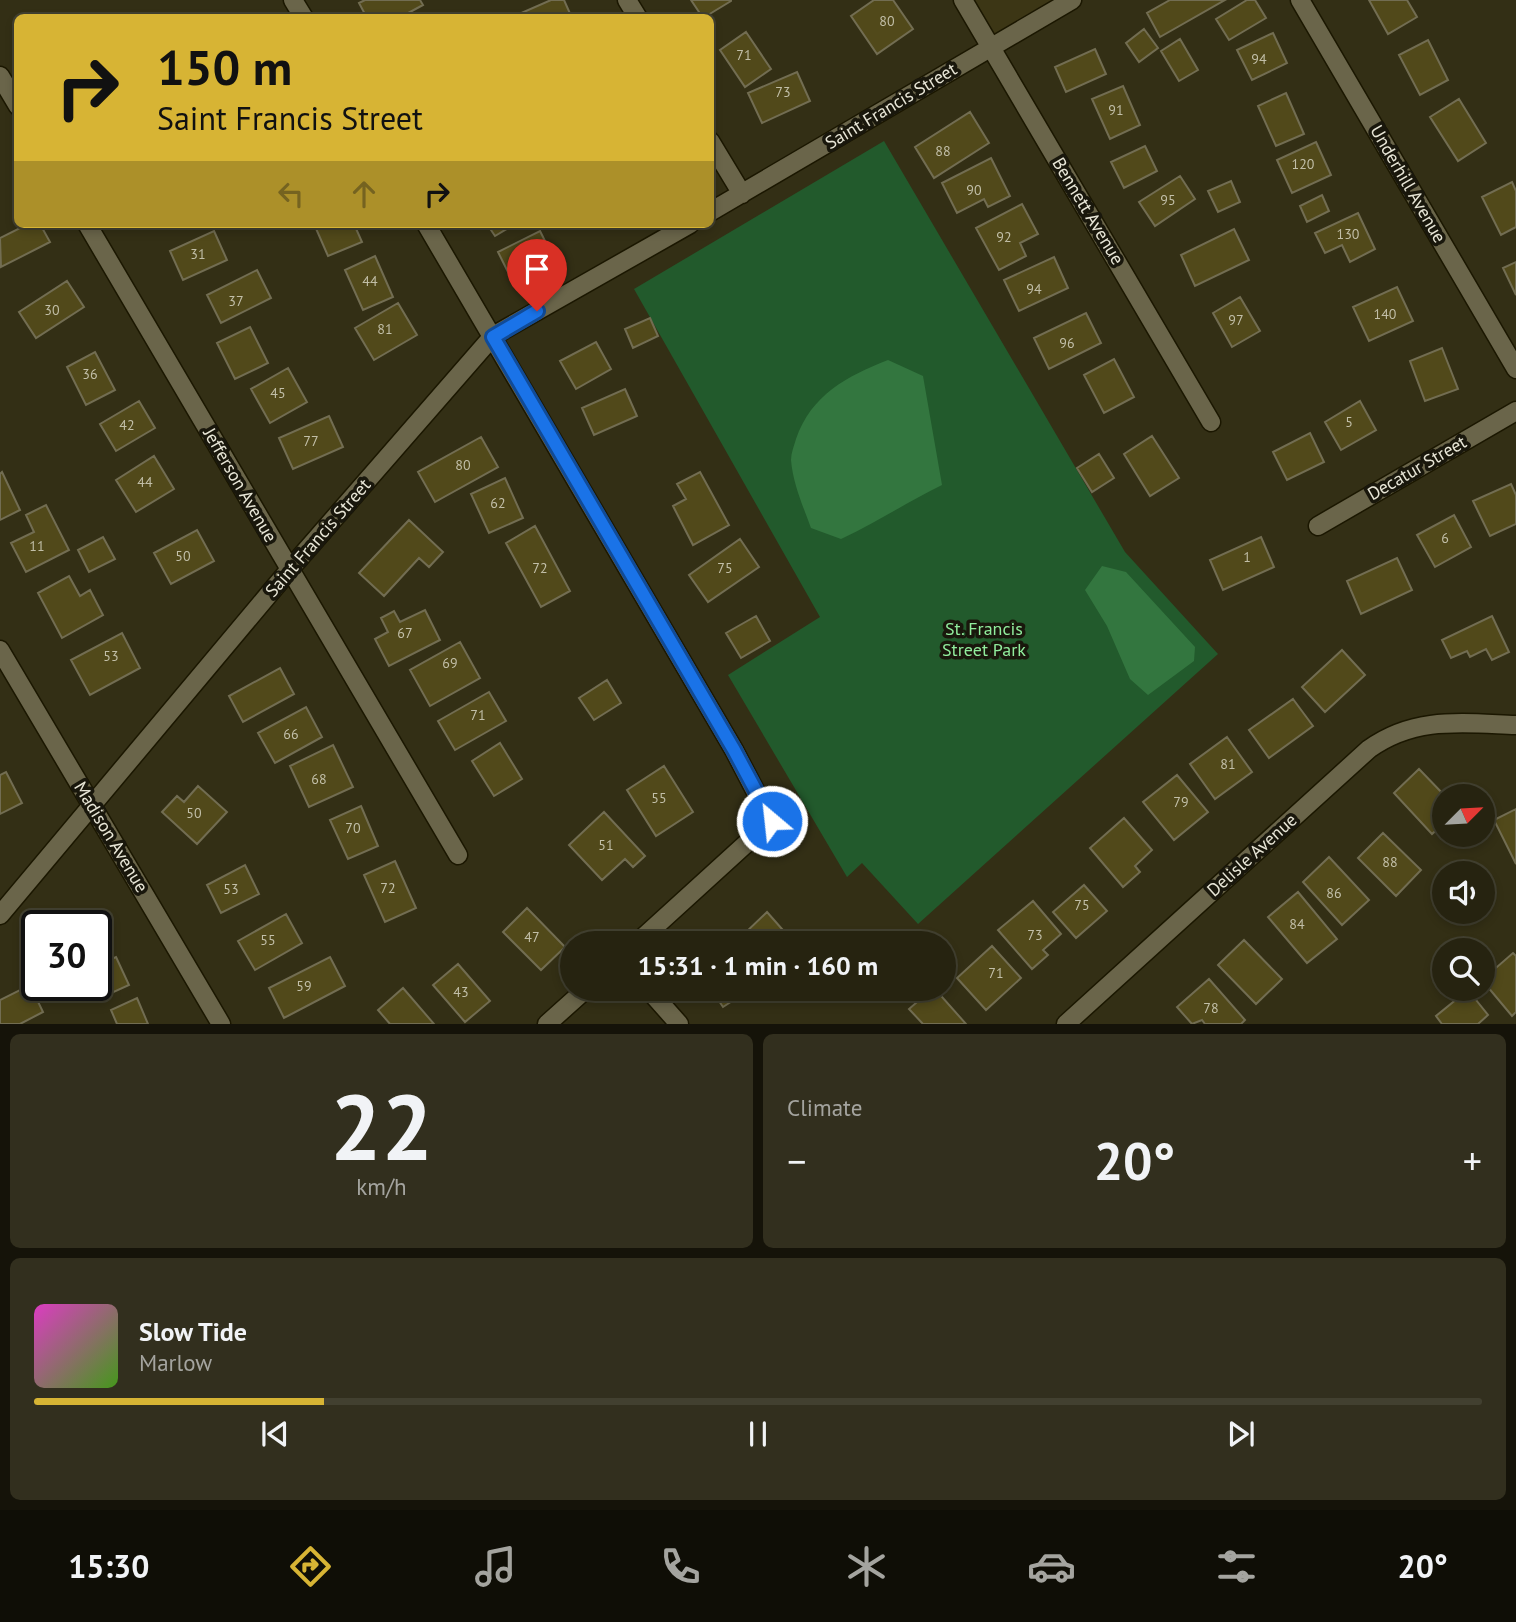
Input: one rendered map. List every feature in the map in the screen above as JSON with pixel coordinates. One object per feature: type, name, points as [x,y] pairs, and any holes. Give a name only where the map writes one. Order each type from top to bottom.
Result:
[{"type":"street","name":"Bennett Avenue","points":[[963,0],[1211,422]]},
{"type":"street","name":"Saint Francis Street","points":[[714,210],[1072,0]]},
{"type":"street","name":"Underhill Avenue","points":[[1300,0],[1516,369]]},
{"type":"street","points":[[0,76],[14,99]]},
{"type":"street","points":[[714,148],[742,194]]},
{"type":"street","name":"Jefferson Avenue","points":[[89,228],[458,855]]},
{"type":"street","points":[[428,228],[734,750],[772,821],[650,931]]},
{"type":"street","name":"Saint Francis Street","points":[[0,915],[290,569],[493,337],[683,228]]},
{"type":"street","name":"Decatur Street","points":[[1318,526],[1516,411]]},
{"type":"street","name":"Madison Avenue","points":[[0,650],[221,1024]]},
{"type":"street","name":"Delisle Avenue","points":[[1066,1024],[1369,749],[1388,735],[1435,722],[1516,725]]},
{"type":"street","points":[[547,1024],[573,1001]]},
{"type":"street","points":[[659,1001],[679,1024]]},
{"type":"shaded area","points":[[975,0],[1052,0],[994,34]]},
{"type":"green space","name":"St. Francis Street Park","points":[[884,141],[1125,552],[1218,654],[918,924],[862,863],[847,877],[728,675],[820,617],[634,289]]},
{"type":"green space","points":[[888,360],[923,376],[942,485],[841,539],[811,528],[794,478],[792,452],[803,424],[821,399],[845,380]]},
{"type":"green space","points":[[1102,566],[1126,572],[1195,647],[1194,661],[1148,695],[1130,679],[1107,626],[1085,590]]},
{"type":"building","points":[[365,0],[420,0],[423,5],[406,14],[365,14],[359,3]]},
{"type":"building","points":[[551,0],[564,0],[570,14],[519,14]]},
{"type":"building","points":[[691,0],[731,0],[710,14],[700,14]]},
{"type":"building","points":[[874,0],[893,0],[913,29],[877,54],[851,16]]},
{"type":"building","points":[[1170,0],[1225,0],[1160,37],[1147,13]]},
{"type":"building","points":[[1247,0],[1255,0],[1266,18],[1229,40],[1216,19]]},
{"type":"building","points":[[1369,0],[1407,0],[1417,17],[1388,34]]},
{"type":"building","points":[[1144,29],[1158,48],[1139,62],[1126,43]]},
{"type":"building","points":[[746,32],[771,69],[745,87],[720,50]]},
{"type":"building","points":[[1273,33],[1287,63],[1252,80],[1237,50]]},
{"type":"building","points":[[1180,39],[1198,70],[1179,81],[1161,51]]},
{"type":"building","points":[[1428,40],[1448,80],[1420,95],[1399,55]]},
{"type":"building","points":[[1095,49],[1106,74],[1066,92],[1055,67]]},
{"type":"building","points":[[797,72],[810,101],[762,123],[748,93]]},
{"type":"building","points":[[1123,86],[1140,125],[1110,139],[1092,99]]},
{"type":"building","points":[[1286,93],[1304,134],[1276,146],[1258,106]]},
{"type":"building","points":[[1459,99],[1486,143],[1458,161],[1430,117]]},
{"type":"building","points":[[970,112],[989,143],[934,178],[915,147]]},
{"type":"building","points":[[1316,142],[1331,175],[1292,193],[1277,160]]},
{"type":"building","points":[[1145,146],[1157,171],[1124,188],[1111,162]]},
{"type":"building","points":[[991,158],[1010,196],[988,207],[984,199],[957,213],[942,183]]},
{"type":"building","points":[[1180,176],[1195,199],[1155,226],[1139,202]]},
{"type":"building","points":[[1231,181],[1240,202],[1218,212],[1208,191]]},
{"type":"building","points":[[1512,182],[1516,191],[1516,227],[1501,235],[1482,197]]},
{"type":"building","points":[[1322,195],[1329,211],[1307,222],[1300,206]]},
{"type":"building","points":[[1022,204],[1038,234],[1020,243],[1026,256],[999,270],[976,228]]},
{"type":"building","points":[[1358,213],[1375,249],[1350,262],[1342,245],[1325,253],[1315,233]]},
{"type":"building","points":[[20,228],[42,228],[50,242],[1,267],[0,238]]},
{"type":"building","points":[[316,228],[356,228],[362,242],[328,256]]},
{"type":"building","points":[[490,228],[508,228],[495,236]]},
{"type":"building","points":[[1234,229],[1249,260],[1195,286],[1181,255]]},
{"type":"building","points":[[214,231],[227,260],[183,280],[170,251]]},
{"type":"building","points":[[540,231],[555,261],[513,282],[498,252]]},
{"type":"building","points":[[375,256],[393,297],[363,310],[345,270]]},
{"type":"building","points":[[1054,257],[1068,288],[1019,311],[1004,280]]},
{"type":"building","points":[[1516,262],[1516,295],[1503,268]]},
{"type":"building","points":[[257,270],[271,298],[221,323],[207,295]]},
{"type":"building","points":[[67,281],[84,307],[36,338],[19,312]]},
{"type":"building","points":[[1397,287],[1413,321],[1369,341],[1353,307]]},
{"type":"building","points":[[1240,297],[1260,331],[1232,347],[1213,313]]},
{"type":"building","points":[[398,303],[417,335],[374,360],[355,328]]},
{"type":"building","points":[[1086,313],[1101,343],[1049,369],[1034,338]]},
{"type":"building","points":[[650,318],[658,336],[633,348],[625,329]]},
{"type":"building","points":[[250,327],[268,363],[235,379],[217,343]]},
{"type":"building","points":[[596,342],[611,369],[576,389],[560,361]]},
{"type":"building","points":[[1442,348],[1458,389],[1425,401],[1410,361]]},
{"type":"building","points":[[95,352],[115,390],[86,405],[67,367]]},
{"type":"building","points":[[1114,359],[1134,397],[1104,413],[1084,375]]},
{"type":"building","points":[[288,368],[307,402],[270,423],[251,389]]},
{"type":"building","points":[[625,389],[637,416],[594,435],[582,408]]},
{"type":"building","points":[[139,401],[155,428],[116,451],[100,424]]},
{"type":"building","points":[[1360,401],[1376,430],[1341,450],[1325,422]]},
{"type":"building","points":[[329,416],[343,447],[293,469],[279,438]]},
{"type":"building","points":[[1310,433],[1324,462],[1287,480],[1273,452]]},
{"type":"building","points":[[1152,436],[1179,478],[1150,496],[1124,454]]},
{"type":"building","points":[[481,437],[498,467],[435,502],[418,472]]},
{"type":"building","points":[[1099,454],[1114,478],[1092,492],[1077,468]]},
{"type":"building","points":[[154,456],[174,489],[136,512],[116,480]]},
{"type":"building","points":[[2,472],[20,510],[0,520],[0,474]]},
{"type":"building","points":[[700,472],[729,525],[693,545],[673,506],[686,499],[677,484]]},
{"type":"building","points":[[505,478],[523,518],[489,533],[471,494]]},
{"type":"building","points":[[1511,484],[1516,495],[1516,524],[1490,536],[1473,501]]},
{"type":"building","points":[[46,505],[69,550],[26,572],[11,543],[34,532],[26,515]]},
{"type":"building","points":[[1454,515],[1471,547],[1435,567],[1417,535]]},
{"type":"building","points":[[409,520],[443,552],[429,567],[419,558],[384,596],[359,573]]},
{"type":"building","points":[[535,526],[570,591],[541,607],[506,543]]},
{"type":"building","points":[[197,530],[214,561],[171,584],[154,553]]},
{"type":"building","points":[[103,537],[115,559],[89,572],[78,550]]},
{"type":"building","points":[[1261,537],[1274,567],[1223,590],[1210,560]]},
{"type":"building","points":[[740,539],[759,567],[708,602],[689,575]]},
{"type":"building","points":[[1397,558],[1412,590],[1361,614],[1347,581]]},
{"type":"building","points":[[69,576],[80,596],[90,590],[103,615],[62,638],[38,593]]},
{"type":"building","points":[[425,610],[440,640],[389,666],[375,639],[388,632],[381,618],[394,611],[400,622]]},
{"type":"building","points":[[756,616],[770,641],[741,658],[726,633]]},
{"type":"building","points":[[1492,616],[1509,652],[1492,660],[1486,649],[1470,657],[1467,651],[1451,658],[1442,640]]},
{"type":"building","points":[[122,633],[140,668],[90,695],[71,660]]},
{"type":"building","points":[[460,642],[480,678],[430,706],[410,670]]},
{"type":"building","points":[[1342,650],[1365,675],[1325,712],[1302,687]]},
{"type":"building","points":[[280,668],[294,694],[243,722],[229,696]]},
{"type":"building","points":[[607,680],[621,703],[594,720],[579,698]]},
{"type":"building","points":[[489,692],[506,721],[455,750],[438,721]]},
{"type":"building","points":[[1293,699],[1313,726],[1269,758],[1249,730]]},
{"type":"building","points":[[306,707],[322,737],[275,763],[258,733]]},
{"type":"building","points":[[1227,737],[1252,772],[1215,799],[1190,764]]},
{"type":"building","points":[[500,743],[522,779],[494,796],[472,761]]},
{"type":"building","points":[[333,745],[353,787],[309,807],[290,766]]},
{"type":"building","points":[[664,766],[693,812],[656,836],[627,790]]},
{"type":"building","points":[[1419,769],[1433,784],[1432,834],[1394,793]]},
{"type":"building","points":[[6,772],[22,803],[0,814],[0,775]]},
{"type":"building","points":[[1177,775],[1208,812],[1174,840],[1143,802]]},
{"type":"building","points":[[198,786],[227,812],[197,844],[162,812],[177,796],[184,802]]},
{"type":"building","points":[[361,806],[378,846],[348,859],[330,820]]},
{"type":"building","points":[[1516,809],[1516,864],[1495,822],[1495,820]]},
{"type":"building","points":[[604,812],[645,856],[633,867],[625,859],[602,880],[569,845]]},
{"type":"building","points":[[1124,818],[1152,850],[1135,866],[1140,872],[1123,887],[1090,848]]},
{"type":"building","points":[[1383,833],[1421,870],[1396,896],[1358,858]]},
{"type":"building","points":[[1329,857],[1369,900],[1342,925],[1303,882]]},
{"type":"building","points":[[395,861],[416,908],[385,922],[364,875]]},
{"type":"building","points":[[245,865],[259,894],[221,913],[207,885]]},
{"type":"building","points":[[1084,885],[1107,911],[1076,938],[1053,912]]},
{"type":"building","points":[[1298,892],[1337,939],[1307,963],[1268,917]]},
{"type":"building","points":[[1033,901],[1061,934],[1043,950],[1048,955],[1032,969],[998,930]]},
{"type":"building","points":[[527,908],[560,942],[560,952],[541,970],[503,932]]},
{"type":"building","points":[[767,912],[784,931],[747,931]]},
{"type":"building","points":[[286,914],[302,943],[255,970],[238,941]]},
{"type":"building","points":[[1244,940],[1282,979],[1256,1004],[1218,965]]},
{"type":"building","points":[[992,946],[1021,978],[986,1010],[957,978]]},
{"type":"building","points":[[1513,953],[1516,956],[1516,1012],[1512,1016],[1495,996],[1495,969]]},
{"type":"building","points":[[116,957],[129,985],[112,993],[112,959]]},
{"type":"building","points":[[330,957],[345,986],[284,1018],[269,988]]},
{"type":"building","points":[[458,964],[490,1001],[465,1022],[433,985]]},
{"type":"building","points":[[1209,979],[1245,1020],[1241,1024],[1205,1024],[1202,1020],[1192,1024],[1177,1007]]},
{"type":"building","points":[[403,988],[434,1024],[390,1024],[378,1010]]},
{"type":"building","points":[[21,990],[21,1001],[38,1001],[43,1012],[20,1024],[0,1024],[0,1000]]},
{"type":"building","points":[[137,998],[148,1024],[117,1024],[111,1010]]},
{"type":"building","points":[[719,1001],[732,1001],[723,1007]]},
{"type":"building","points":[[918,1001],[946,1001],[966,1024],[923,1024],[909,1009]]},
{"type":"building","points":[[1454,1001],[1477,1001],[1488,1015],[1478,1024],[1442,1024],[1436,1016]]},
{"type":"route","points":[[537,311],[493,337],[734,750],[772,821]]}]
